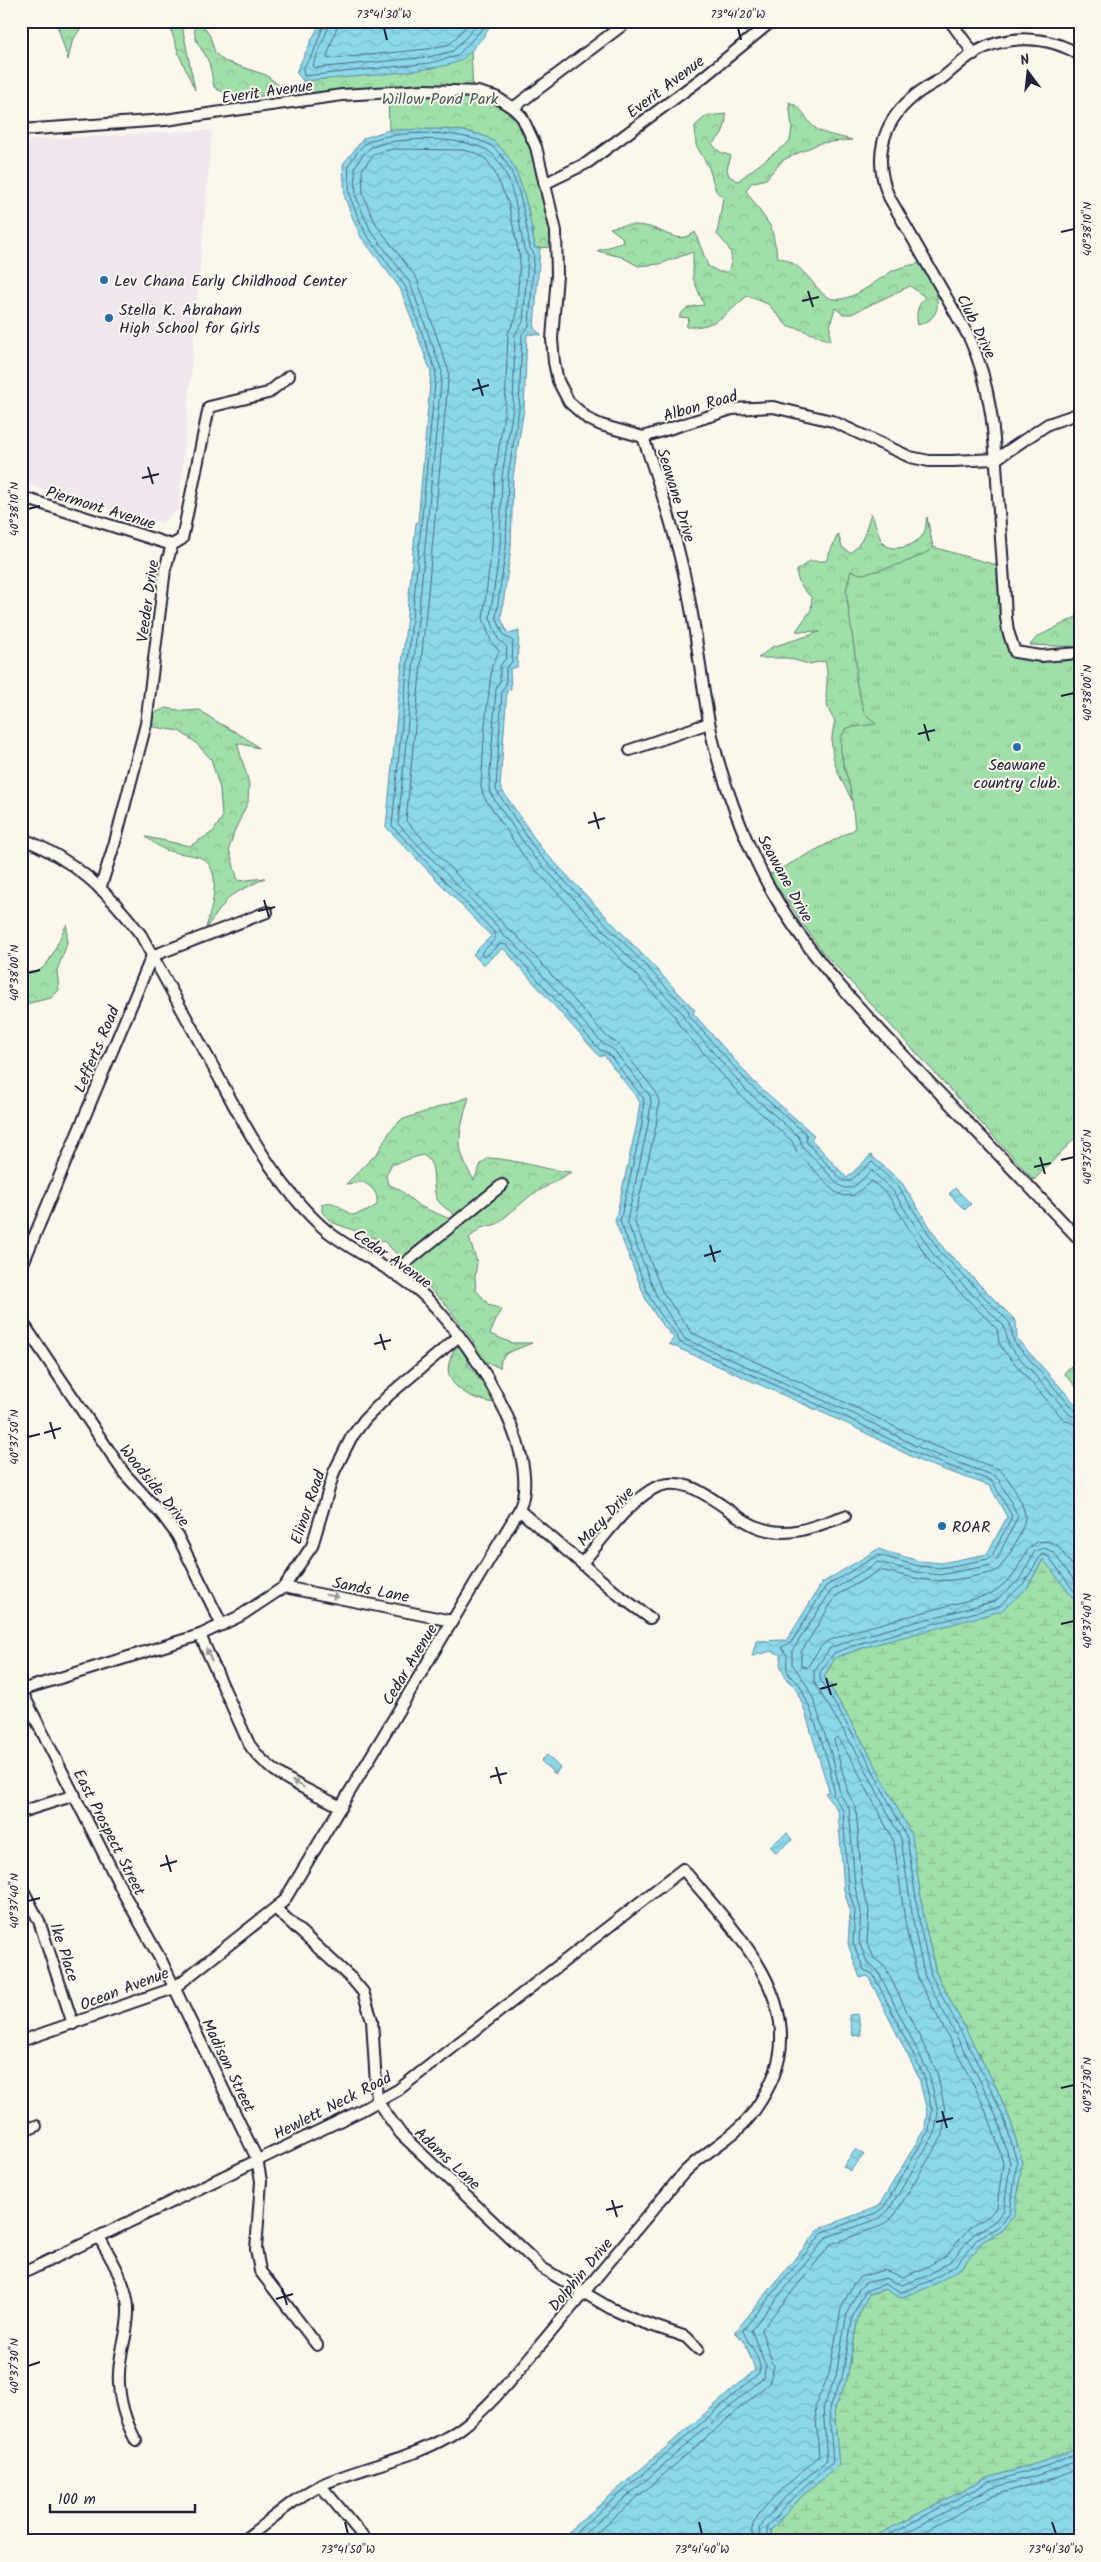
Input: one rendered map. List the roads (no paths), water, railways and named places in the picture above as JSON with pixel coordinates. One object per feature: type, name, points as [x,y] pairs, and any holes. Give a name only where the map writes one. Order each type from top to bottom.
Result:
[{"type":"street","points":[[628,21],[513,108],[529,129],[546,183],[557,245],[552,338],[558,381],[569,402],[588,419],[609,428],[643,436]]},
{"type":"street","name":"Everit Avenue","points":[[546,183],[587,163],[701,79],[772,21]]},
{"type":"street","points":[[950,21],[974,54]]},
{"type":"street","name":"Club Drive","points":[[1080,55],[1066,46],[1050,41],[1030,39],[986,48],[974,54],[913,96],[898,110],[887,126],[883,138],[880,172],[889,197],[937,280],[978,357],[989,394],[996,459],[1008,631],[1015,652],[1030,656],[1080,653]]},
{"type":"street","name":"Everit Avenue","points":[[21,130],[165,120],[342,95],[425,90],[478,92],[496,97],[513,108]]},
{"type":"street","name":"Veeder Drive","points":[[100,889],[115,842],[146,724],[165,569],[172,545],[182,539],[209,407],[268,393],[289,376]]},
{"type":"street","name":"Albon Road","points":[[643,436],[732,409],[774,407],[832,421],[910,457],[929,461],[996,459]]},
{"type":"street","points":[[996,459],[1048,424],[1080,413]]},
{"type":"street","name":"Seawane Drive","points":[[643,436],[665,501],[682,561],[709,723],[722,776],[751,850],[777,900],[815,956],[860,1010],[1080,1240]]},
{"type":"street","name":"Piermont Avenue","points":[[21,497],[172,545]]},
{"type":"street","points":[[630,750],[709,723]]},
{"type":"street","name":"Cedar Avenue","points":[[21,838],[77,867],[124,912],[152,956],[246,1127],[288,1191],[312,1217],[332,1234],[420,1292],[473,1353],[490,1381],[514,1434],[523,1475],[523,1494],[519,1510],[290,1894],[276,1909]]},
{"type":"street","points":[[152,956],[267,912]]},
{"type":"street","name":"Lefferts Road","points":[[21,1268],[152,956]]},
{"type":"street","points":[[393,1273],[502,1185]]},
{"type":"street","name":"Woodside Drive","points":[[21,1320],[122,1472],[141,1495],[163,1516],[177,1535],[222,1625]]},
{"type":"street","name":"Elinor Road","points":[[21,1690],[200,1635],[258,1605],[284,1587],[312,1546],[334,1472],[351,1438],[365,1419],[389,1395],[459,1336]]},
{"type":"street","name":"Macy Drive","points":[[583,1562],[637,1500],[652,1489],[664,1485],[694,1488],[738,1518],[766,1530],[787,1533],[845,1516]]},
{"type":"street","name":"Macy Drive","points":[[519,1510],[583,1562],[620,1596],[650,1618]]},
{"type":"street","name":"Sands Lane","points":[[284,1587],[452,1620]]},
{"type":"street","points":[[200,1635],[249,1744],[257,1756],[278,1773],[341,1807]]},
{"type":"street","name":"East Prospect Street","points":[[21,1690],[174,1988]]},
{"type":"street","points":[[21,1812],[75,1795]]},
{"type":"street","name":"Hewlett Neck Road","points":[[21,2274],[398,2090],[477,2031],[683,1869],[693,1881]]},
{"type":"street","name":"Dolphin Drive","points":[[242,2541],[301,2497],[321,2486],[429,2446],[462,2428],[507,2384],[684,2173],[752,2114],[768,2089],[779,2058],[780,2016],[771,1985],[752,1956],[693,1881]]},
{"type":"street","name":"Ike Place","points":[[24,1892],[39,1920],[73,2024]]},
{"type":"street","points":[[276,1909],[353,1980],[363,1992],[372,2020],[377,2101]]},
{"type":"street","name":"Ocean Avenue","points":[[21,2041],[174,1988],[276,1909]]},
{"type":"street","name":"Madison Street","points":[[174,1988],[257,2159],[261,2181],[256,2249],[260,2271],[317,2345]]},
{"type":"street","name":"Adams Lane","points":[[377,2101],[401,2134],[542,2268],[583,2293],[639,2321],[682,2335],[690,2340],[698,2350]]},
{"type":"street","points":[[21,2132],[36,2126]]},
{"type":"street","points":[[99,2237],[118,2272],[126,2299],[128,2324],[120,2358],[119,2385],[123,2415],[136,2441]]},
{"type":"street","points":[[321,2486],[367,2541]]},
{"type":"water","points":[[321,21],[492,21],[484,36],[469,52],[461,60],[450,64],[411,71],[303,81],[296,72]]},
{"type":"water","points":[[389,130],[459,130],[481,135],[494,142],[505,153],[514,167],[526,200],[535,248],[540,248],[534,329],[542,335],[527,334],[524,409],[513,477],[511,548],[501,618],[508,634],[519,631],[517,667],[510,669],[511,689],[507,690],[500,787],[541,848],[695,1010],[693,1013],[754,1082],[814,1135],[811,1139],[847,1178],[871,1155],[902,1183],[944,1249],[1016,1321],[1017,1339],[1080,1409],[1080,1607],[1043,1559],[1027,1588],[1001,1611],[862,1648],[835,1658],[824,1676],[869,1753],[912,1836],[925,1925],[936,1973],[996,2087],[1011,2122],[1022,2162],[1015,2215],[1001,2231],[982,2242],[960,2269],[932,2286],[900,2298],[885,2289],[869,2294],[858,2317],[847,2379],[834,2409],[839,2465],[801,2497],[771,2530],[772,2541],[558,2541],[755,2370],[745,2343],[735,2332],[820,2228],[880,2204],[925,2128],[927,2111],[919,2078],[868,1976],[860,1978],[848,1944],[850,1911],[844,1890],[838,1811],[825,1793],[829,1791],[803,1705],[795,1687],[787,1680],[780,1665],[781,1655],[772,1651],[752,1656],[756,1641],[787,1640],[822,1583],[878,1549],[919,1561],[941,1563],[987,1554],[1007,1517],[990,1486],[922,1462],[850,1425],[669,1344],[674,1338],[659,1321],[646,1300],[615,1221],[640,1102],[604,1055],[600,1057],[503,948],[483,965],[473,954],[491,936],[386,827],[416,523],[418,523],[431,372],[400,288],[361,237],[353,219],[345,198],[343,164],[364,138]]},
{"type":"water","points":[[955,1188],[971,1204],[965,1210],[949,1194]]},
{"type":"water","points":[[547,1755],[560,1768],[555,1774],[541,1761]]},
{"type":"water","points":[[787,1833],[792,1840],[776,1853],[770,1846]]},
{"type":"water","points":[[858,2014],[861,2035],[853,2036],[849,2015]]},
{"type":"water","points":[[856,2149],[864,2155],[850,2171],[843,2166]]},
{"type":"water","points":[[1080,2446],[1080,2533],[1062,2541],[866,2541],[985,2479],[1048,2460]]},
{"type":"place","name":"Lev Chana Early Childhood Center","points":[[104,280]]},
{"type":"place","name":"Stella K. Abraham High School for Girls","points":[[109,318]]},
{"type":"place","name":"Seawane country club.","points":[[1017,747]]},
{"type":"place","name":"ROAR","points":[[942,1526]]},
{"type":"park label","name":"Willow Pond Park","points":[[440,98]]}]
